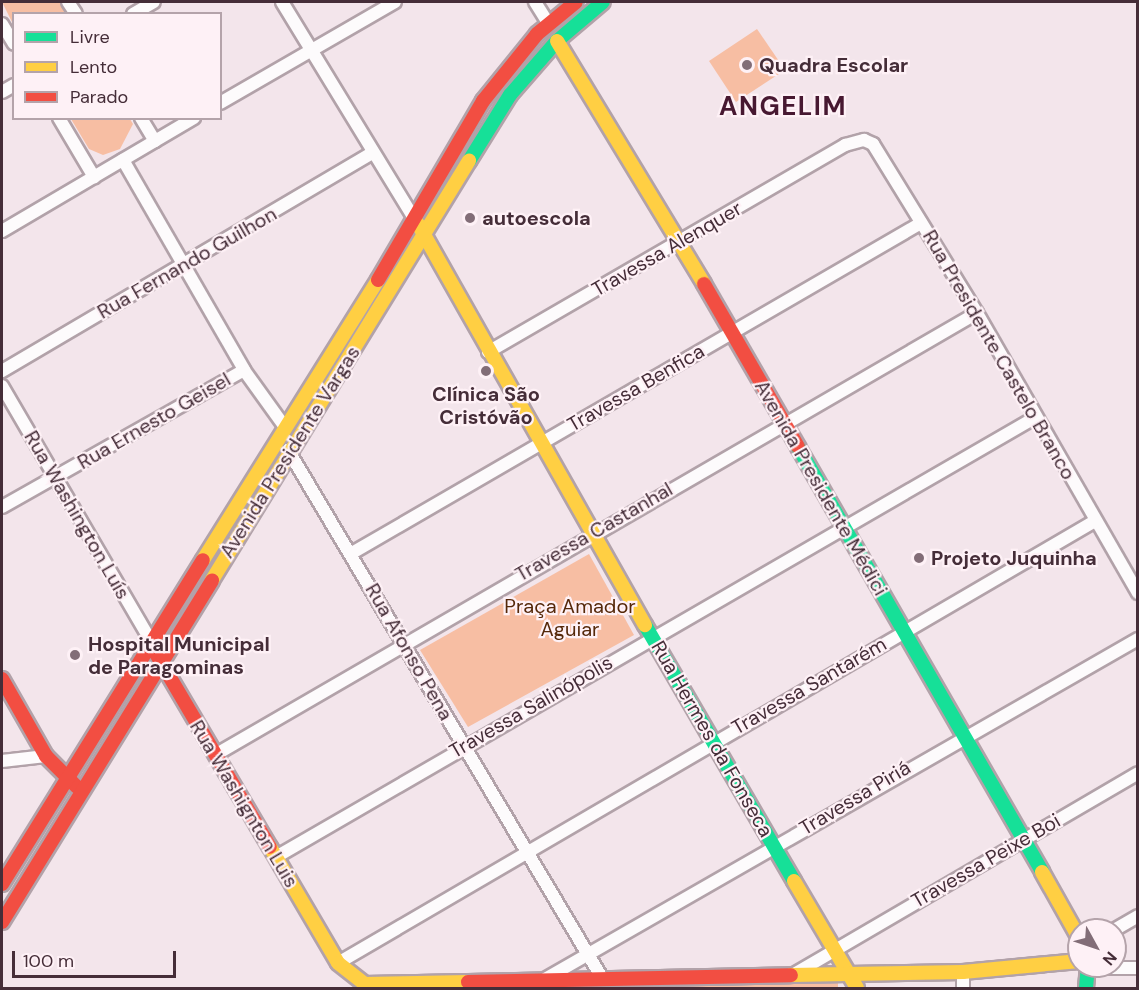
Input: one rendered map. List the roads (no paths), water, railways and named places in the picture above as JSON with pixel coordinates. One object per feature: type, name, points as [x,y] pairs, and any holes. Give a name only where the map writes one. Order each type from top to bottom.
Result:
[{"type":"street","points":[[136,12],[154,2]]},
{"type":"street","points":[[282,2],[372,153],[415,220]]},
{"type":"street","points":[[222,102],[395,2]]},
{"type":"street","points":[[535,2],[548,24]]},
{"type":"street","name":"Avenida Presidente Vargas","points":[[2,884],[415,220],[490,89],[548,24],[576,2]]},
{"type":"street","name":"Avenida Presidente Vargas","points":[[2,922],[81,790],[161,667],[288,450],[426,237],[510,95],[557,41],[603,2]]},
{"type":"street","points":[[2,24],[12,41]]},
{"type":"street","name":"Avenida Presidente Médici","points":[[557,41],[733,332],[782,425],[846,529],[1068,918]]},
{"type":"street","points":[[59,120],[94,177]]},
{"type":"street","points":[[142,120],[155,141]]},
{"type":"street","points":[[2,231],[191,120]]},
{"type":"street","name":"Rua Presidente Castelo Branco","points":[[845,145],[864,140],[873,144],[977,313],[1137,593]]},
{"type":"street","name":"Travessa Alenquer","points":[[488,352],[678,244],[845,145]]},
{"type":"street","name":"Rua Fernando Guilhon","points":[[2,371],[186,265],[372,153]]},
{"type":"street","points":[[123,160],[186,265],[244,370],[285,427]]},
{"type":"street","name":"Rua Hermes da Fonseca","points":[[415,220],[591,532],[836,953]]},
{"type":"street","name":"Travessa Benfica","points":[[352,553],[921,223]]},
{"type":"street","name":"Travessa Castanhal","points":[[215,755],[591,532],[977,313]]},
{"type":"street","name":"Rua Ernesto Geisel","points":[[2,507],[244,370]]},
{"type":"street","name":"Rua Washington Luís","points":[[2,386],[153,644]]},
{"type":"street","name":"Travessa Salinópolis","points":[[276,857],[651,636],[846,529],[1036,417]]},
{"type":"street","name":"Rua Afonso Pena","points":[[288,450],[352,553],[525,851],[602,978]]},
{"type":"street","name":"Travessa Santarém","points":[[338,963],[525,851],[1095,521]]},
{"type":"street","name":"Travessa Piriá","points":[[544,979],[963,734],[1137,639]]},
{"type":"street","name":"Rua Washignton Luis","points":[[153,644],[161,667],[338,963],[357,981],[374,986],[796,973],[963,972],[1067,966]]},
{"type":"street","points":[[2,679],[46,756],[68,781],[81,790]]},
{"type":"street","points":[[2,761],[46,756]]},
{"type":"street","name":"Travessa Peixe Boi","points":[[796,973],[836,953],[1137,773]]},
{"type":"street","points":[[836,953],[857,988]]},
{"type":"street","points":[[963,972],[963,988]]},
{"type":"street","points":[[843,988],[846,973]]},
{"type":"place","name":"Quadra Escolar","points":[[747,65]]},
{"type":"place","name":"autoescola","points":[[470,218]]},
{"type":"place","name":"Clínica São Cristóvão","points":[[486,371]]},
{"type":"place","name":"Projeto Juquinha","points":[[919,558]]},
{"type":"place","name":"Hospital Municipal de Paragominas","points":[[75,655]]},
{"type":"district","name":"ANGELIM","points":[[783,107]]},
{"type":"park label","name":"Praça Amador Aguiar","points":[[570,618]]}]
